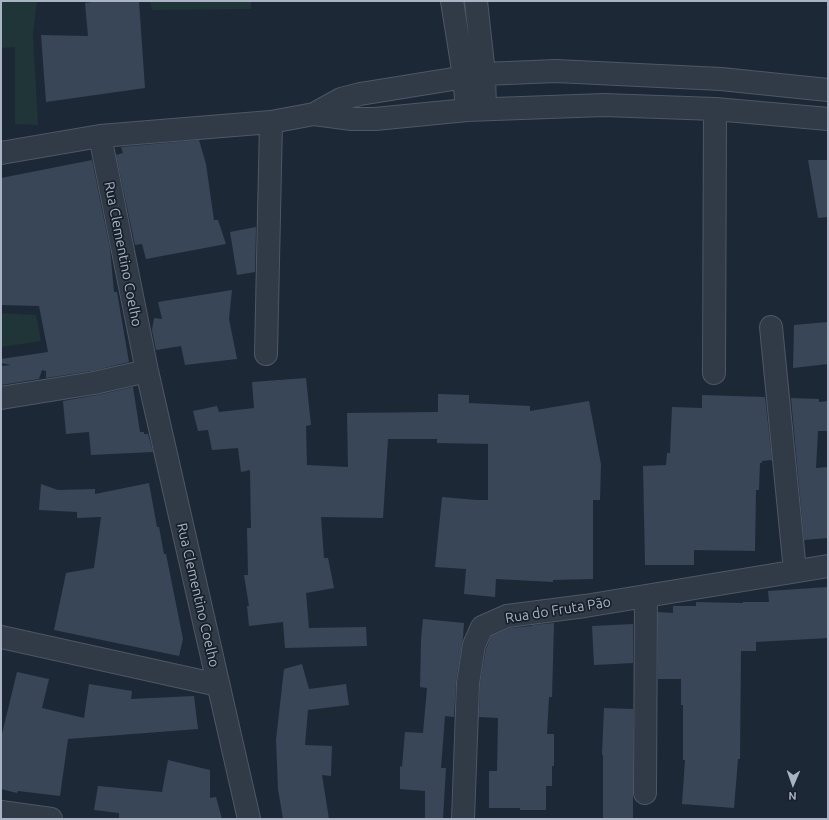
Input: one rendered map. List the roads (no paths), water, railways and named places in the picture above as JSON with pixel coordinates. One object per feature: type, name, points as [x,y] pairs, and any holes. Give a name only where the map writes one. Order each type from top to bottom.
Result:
[{"type":"street","points":[[452,1],[474,75]]},
{"type":"street","points":[[476,1],[474,75],[476,109]]},
{"type":"street","points":[[314,114],[341,99],[360,94],[474,75],[556,72],[622,73],[721,79],[828,90]]},
{"type":"street","points":[[1,153],[100,136],[271,122],[314,114],[352,119],[374,119],[476,109],[604,106],[715,109],[828,119]]},
{"type":"street","points":[[714,372],[715,109]]},
{"type":"street","points":[[266,354],[271,122]]},
{"type":"street","name":"Rua Clementino Coelho","points":[[100,136],[147,371],[249,819]]},
{"type":"street","points":[[771,327],[795,571]]},
{"type":"street","points":[[1,398],[94,383],[147,371]]},
{"type":"street","name":"Rua do Fruta Pão","points":[[463,819],[468,683],[474,645],[482,626],[507,616],[585,606],[828,566]]},
{"type":"street","points":[[645,794],[646,596]]},
{"type":"street","points":[[1,638],[218,685]]},
{"type":"street","points":[[1,812],[51,819]]}]
